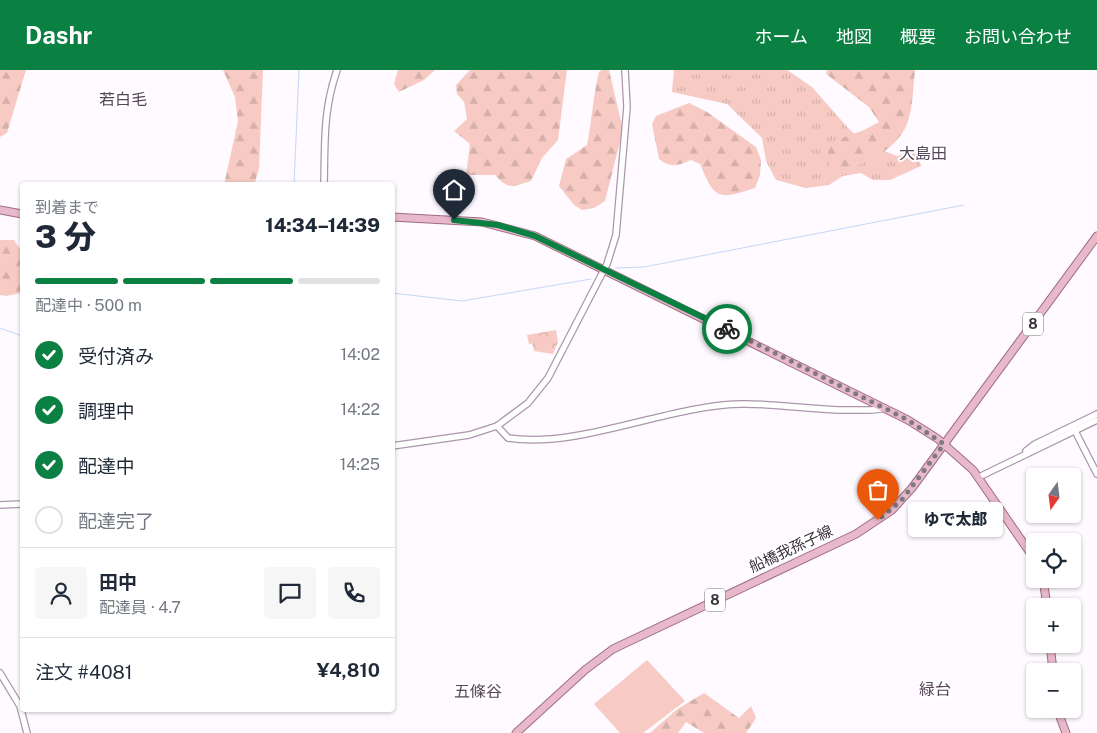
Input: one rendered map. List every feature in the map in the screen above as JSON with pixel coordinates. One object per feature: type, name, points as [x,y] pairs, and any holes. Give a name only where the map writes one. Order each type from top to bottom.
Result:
[{"type":"main road","points":[[0,210],[20,214]]},
{"type":"main road","points":[[395,216],[468,220],[498,225],[546,240],[918,425],[944,444],[979,477],[1026,547]]},
{"type":"main road","name":"船橋我孫子線","points":[[516,733],[585,670],[613,649],[843,540],[878,520],[901,501],[1097,236]]},
{"type":"main road","points":[[1060,718],[1064,731]]},
{"type":"street","points":[[324,182],[325,117],[328,98],[337,70]]},
{"type":"street","points":[[395,446],[469,435],[496,426],[521,409],[542,388],[604,270],[614,245],[619,219],[627,107],[625,70]]},
{"type":"street","points":[[496,426],[502,435],[508,438],[545,439],[578,434],[686,410],[720,405],[761,404],[823,410],[876,410],[884,408]]},
{"type":"street","points":[[979,477],[1074,428],[1097,414]]},
{"type":"street","points":[[1074,428],[1097,420]]},
{"type":"street","points":[[1074,428],[1097,474]]},
{"type":"street","points":[[0,505],[20,504]]},
{"type":"street","points":[[0,673],[20,706]]},
{"type":"street","points":[[21,712],[26,733]]},
{"type":"green space","points":[[0,70],[26,70],[7,133],[0,137]]},
{"type":"green space","points":[[223,70],[263,70],[259,169],[255,182],[225,182],[238,121],[235,97]]},
{"type":"green space","points":[[398,70],[435,70],[424,80],[399,92],[394,84]]},
{"type":"green space","points":[[470,70],[567,70],[558,140],[542,158],[531,181],[512,186],[504,183],[495,175],[466,175],[470,144],[454,131],[467,119],[464,102],[457,94],[456,85]]},
{"type":"green space","points":[[609,70],[623,130],[605,201],[594,208],[582,210],[574,205],[559,186],[566,159],[587,145],[597,81],[599,72]]},
{"type":"green space","points":[[674,70],[787,70],[812,87],[849,129],[867,144],[897,156],[917,153],[921,166],[890,180],[873,180],[861,173],[843,176],[829,185],[806,188],[776,180],[766,161],[762,138],[727,104],[672,92]]},
{"type":"green space","points":[[827,70],[915,70],[907,124],[902,134],[894,143],[874,158],[852,166],[840,168],[830,166],[826,144],[864,130],[879,122],[869,107],[826,74]]},
{"type":"green space","points":[[689,103],[707,112],[756,147],[761,160],[760,175],[755,188],[733,194],[719,194],[710,185],[700,164],[691,160],[678,165],[671,165],[659,159],[652,124],[656,116]]},
{"type":"green space","points":[[0,240],[14,240],[20,249],[20,293],[6,296],[0,295]]},
{"type":"green space","points":[[556,330],[558,342],[553,354],[534,351],[532,343],[529,344],[527,335]]},
{"type":"green space","points":[[647,660],[685,701],[643,733],[620,733],[594,704]]},
{"type":"green space","points":[[704,693],[739,718],[751,706],[756,718],[746,733],[704,733],[686,722],[678,733],[650,733],[676,710]]},
{"type":"waterway","points":[[294,182],[299,70]]},
{"type":"waterway","points":[[616,268],[644,267],[964,205]]},
{"type":"waterway","points":[[395,293],[462,301],[591,279]]},
{"type":"waterway","points":[[0,328],[20,335]]},
{"type":"way so far","points":[[727,329],[908,420],[944,444],[901,501],[878,520]]},
{"type":"place","name":"ゆで太郎","points":[[878,520]]},
{"type":"district","name":"若白毛","points":[[123,99]]},
{"type":"district","name":"大島田","points":[[923,153]]},
{"type":"district","name":"緑台","points":[[935,689]]},
{"type":"district","name":"五條谷","points":[[478,691]]},
{"type":"route","points":[[454,220],[468,220],[498,225],[546,240],[646,291],[727,329]]}]
